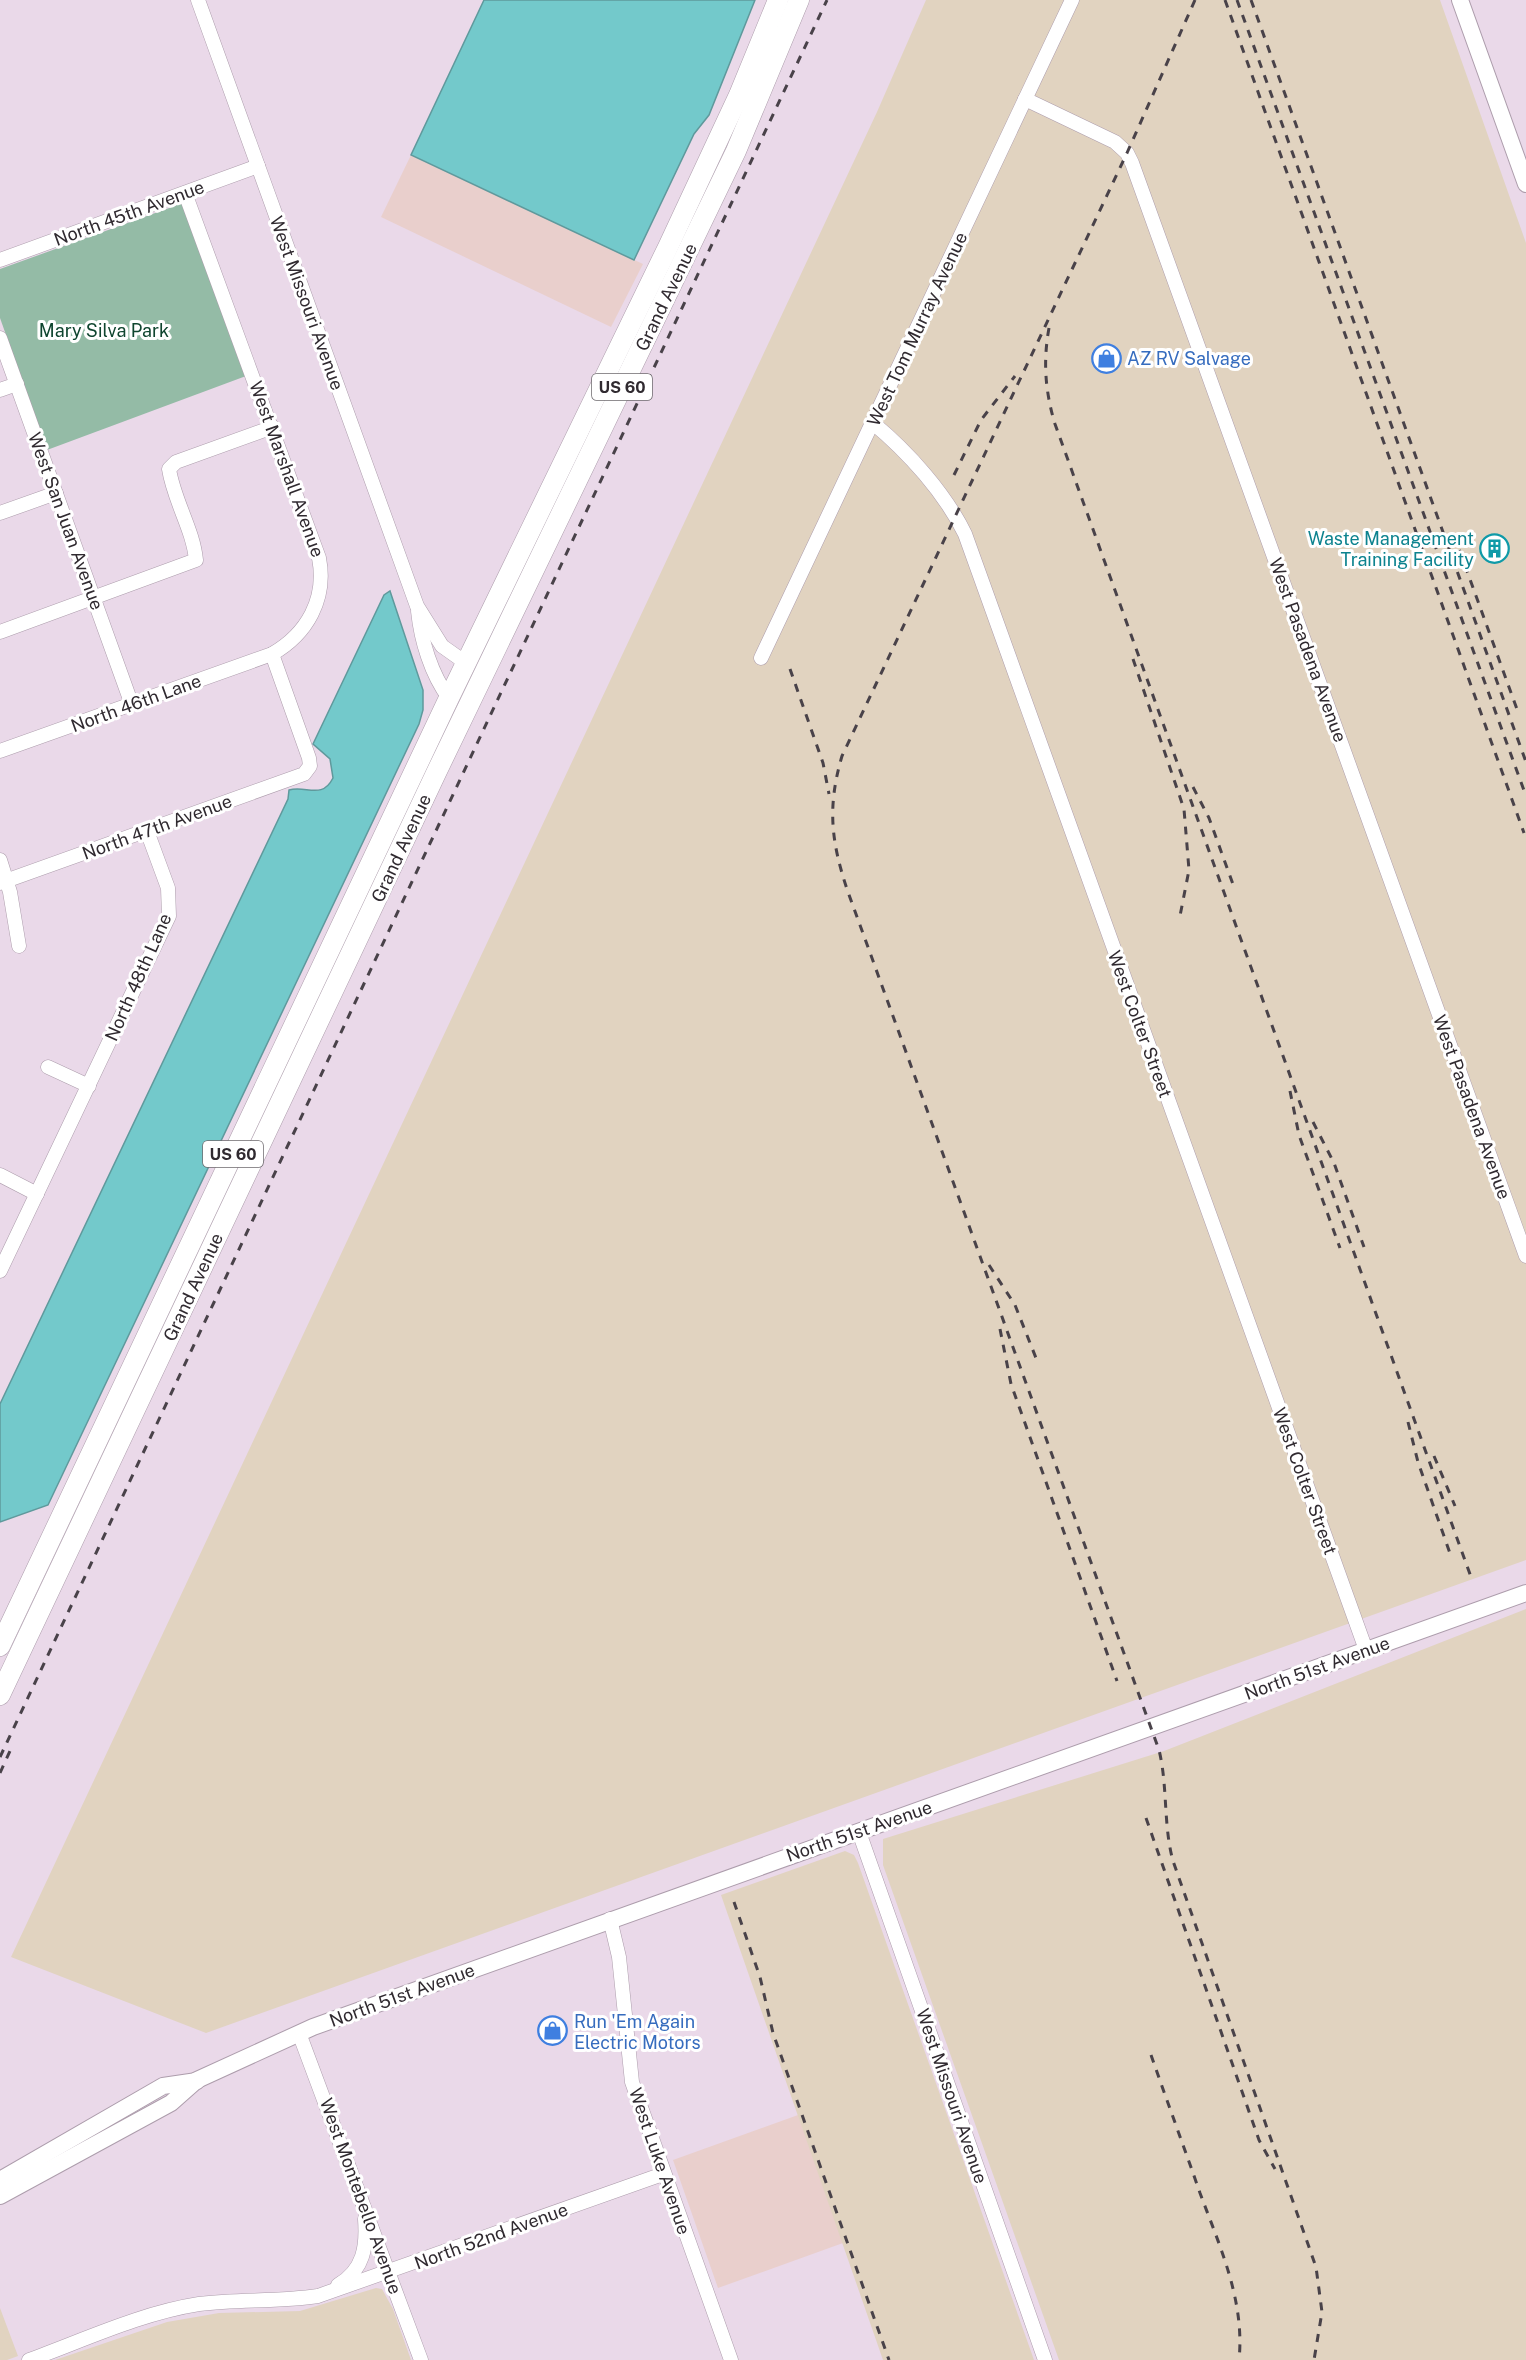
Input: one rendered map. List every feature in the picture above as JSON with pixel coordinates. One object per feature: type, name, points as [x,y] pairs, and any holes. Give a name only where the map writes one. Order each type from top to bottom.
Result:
[{"type":"highway","points":[[765,33],[768,0]]},
{"type":"highway","name":"Grand Avenue","points":[[0,1646],[449,698],[663,257],[739,95],[778,0]]},
{"type":"highway","name":"Grand Avenue","points":[[0,1695],[437,771],[717,191],[786,35],[799,0]]},
{"type":"highway","points":[[786,35],[810,0]]},
{"type":"highway","points":[[437,771],[438,749],[471,681],[471,671],[466,663]]},
{"type":"main road","points":[[1460,0],[1526,184]]},
{"type":"main road","name":"North 51st Avenue","points":[[0,2180],[164,2086],[197,2080],[299,2033],[610,1919],[1526,1593]]},
{"type":"main road","name":"North 51st Avenue","points":[[0,2196],[171,2103],[197,2080]]},
{"type":"street","name":"West Missouri Avenue","points":[[198,0],[417,606],[442,646],[466,663]]},
{"type":"street","name":"West Tom Murray Avenue","points":[[761,658],[1072,0]]},
{"type":"street","name":"West Pasadena Avenue","points":[[1025,99],[1114,142],[1126,153],[1132,163],[1526,1256]]},
{"type":"street","name":"North 45th Avenue","points":[[0,260],[258,166]]},
{"type":"street","name":"West Marshall Avenue","points":[[185,193],[273,427],[319,558],[322,574],[321,593],[304,628],[290,644],[272,654]]},
{"type":"street","name":"West San Juan Avenue","points":[[0,338],[132,705]]},
{"type":"street","points":[[0,390],[17,384]]},
{"type":"street","name":"West Colter Street","points":[[873,423],[918,469],[956,516],[965,534],[1366,1650]]},
{"type":"street","points":[[0,632],[196,560],[195,546],[171,482],[169,469],[176,462],[273,427]]},
{"type":"street","points":[[0,513],[56,493]]},
{"type":"street","name":"West Missouri Avenue","points":[[417,606],[420,630],[439,685],[449,698]]},
{"type":"street","name":"North 46th Lane","points":[[0,751],[272,654]]},
{"type":"street","name":"North 47th Avenue","points":[[3,882],[304,774],[310,766],[308,754],[272,654]]},
{"type":"street","name":"North 48th Lane","points":[[0,1271],[169,916],[168,888],[147,831]]},
{"type":"street","points":[[0,860],[3,882],[19,946]]},
{"type":"street","points":[[48,1067],[89,1086]]},
{"type":"street","points":[[0,1175],[37,1194]]},
{"type":"street","name":"West Missouri Avenue","points":[[859,1832],[1045,2360]]},
{"type":"street","name":"West Luke Avenue","points":[[610,1919],[619,1957],[632,2082],[730,2360]]},
{"type":"street","name":"West Montebello Avenue","points":[[299,2033],[421,2360]]},
{"type":"street","name":"North 52nd Avenue","points":[[29,2360],[178,2309],[218,2303],[279,2301],[318,2296],[663,2174]]},
{"type":"street","name":"North 52nd Avenue","points":[[318,2296],[343,2282],[364,2256],[364,2206]]},
{"type":"shaded area","points":[[926,0],[1440,0],[1526,243],[1526,1560],[206,2033],[11,1957],[877,112]]},
{"type":"shaded area","points":[[411,155],[643,264],[611,327],[381,217]]},
{"type":"shaded area","points":[[1526,1609],[1526,2360],[1059,2360],[883,1865],[883,1839],[1164,1751]]},
{"type":"shaded area","points":[[845,1851],[854,1855],[858,1863],[1034,2360],[883,2360],[721,1895]]},
{"type":"shaded area","points":[[798,2115],[843,2243],[718,2288],[673,2160]]},
{"type":"shaded area","points":[[376,2288],[382,2289],[393,2309],[411,2360],[55,2360],[167,2322],[219,2313],[300,2311]]},
{"type":"shaded area","points":[[0,2308],[18,2356],[7,2360],[0,2360]]},
{"type":"green space","name":"Mary Silva Park","points":[[183,203],[246,376],[47,450],[0,318],[0,269]]},
{"type":"water","points":[[484,0],[755,0],[709,115],[694,134],[634,260],[411,155]]},
{"type":"water","points":[[390,591],[423,690],[423,710],[419,724],[48,1505],[0,1522],[0,1404],[288,799],[289,790],[319,790],[329,785],[333,778],[330,759],[313,744],[384,595]]},
{"type":"railway","points":[[0,1757],[827,0]]},
{"type":"railway","points":[[1195,0],[1127,153],[842,756],[834,792],[833,824],[838,857],[848,892],[1159,1750],[1173,1861],[1316,2267],[1322,2312],[1314,2360]]},
{"type":"railway","points":[[1225,0],[1524,833]]},
{"type":"railway","points":[[1237,0],[1526,796]]},
{"type":"railway","points":[[1251,0],[1526,762]]},
{"type":"railway","points":[[1049,328],[1046,376],[1055,424],[1471,1577]]},
{"type":"railway","points":[[954,475],[981,420],[1015,376]]},
{"type":"railway","points":[[1454,535],[1518,712]]},
{"type":"railway","points":[[1133,659],[1184,809],[1189,870],[1179,921]]},
{"type":"railway","points":[[790,669],[823,763],[829,794]]},
{"type":"railway","points":[[1193,787],[1209,818],[1234,887]]},
{"type":"railway","points":[[1290,1091],[1299,1135],[1340,1248]]},
{"type":"railway","points":[[1313,1122],[1334,1163],[1364,1247]]},
{"type":"railway","points":[[989,1265],[1015,1305],[1036,1358]]},
{"type":"railway","points":[[1000,1329],[1011,1384],[1117,1681]]},
{"type":"railway","points":[[1408,1422],[1418,1462],[1452,1559]]},
{"type":"railway","points":[[1434,1456],[1455,1506]]},
{"type":"railway","points":[[0,1773],[10,1751]]},
{"type":"railway","points":[[1146,1818],[1259,2140],[1275,2169]]},
{"type":"railway","points":[[734,1902],[760,1977],[773,2033],[889,2360]]},
{"type":"railway","points":[[1151,2055],[1223,2254],[1235,2295],[1240,2338],[1239,2360]]},
{"type":"place","name":"AZ RV Salvage","points":[[1106,358]]},
{"type":"place","name":"Waste Management Training Facility","points":[[1495,548]]},
{"type":"place","name":"Run 'Em Again Electric Motors","points":[[553,2031]]}]
